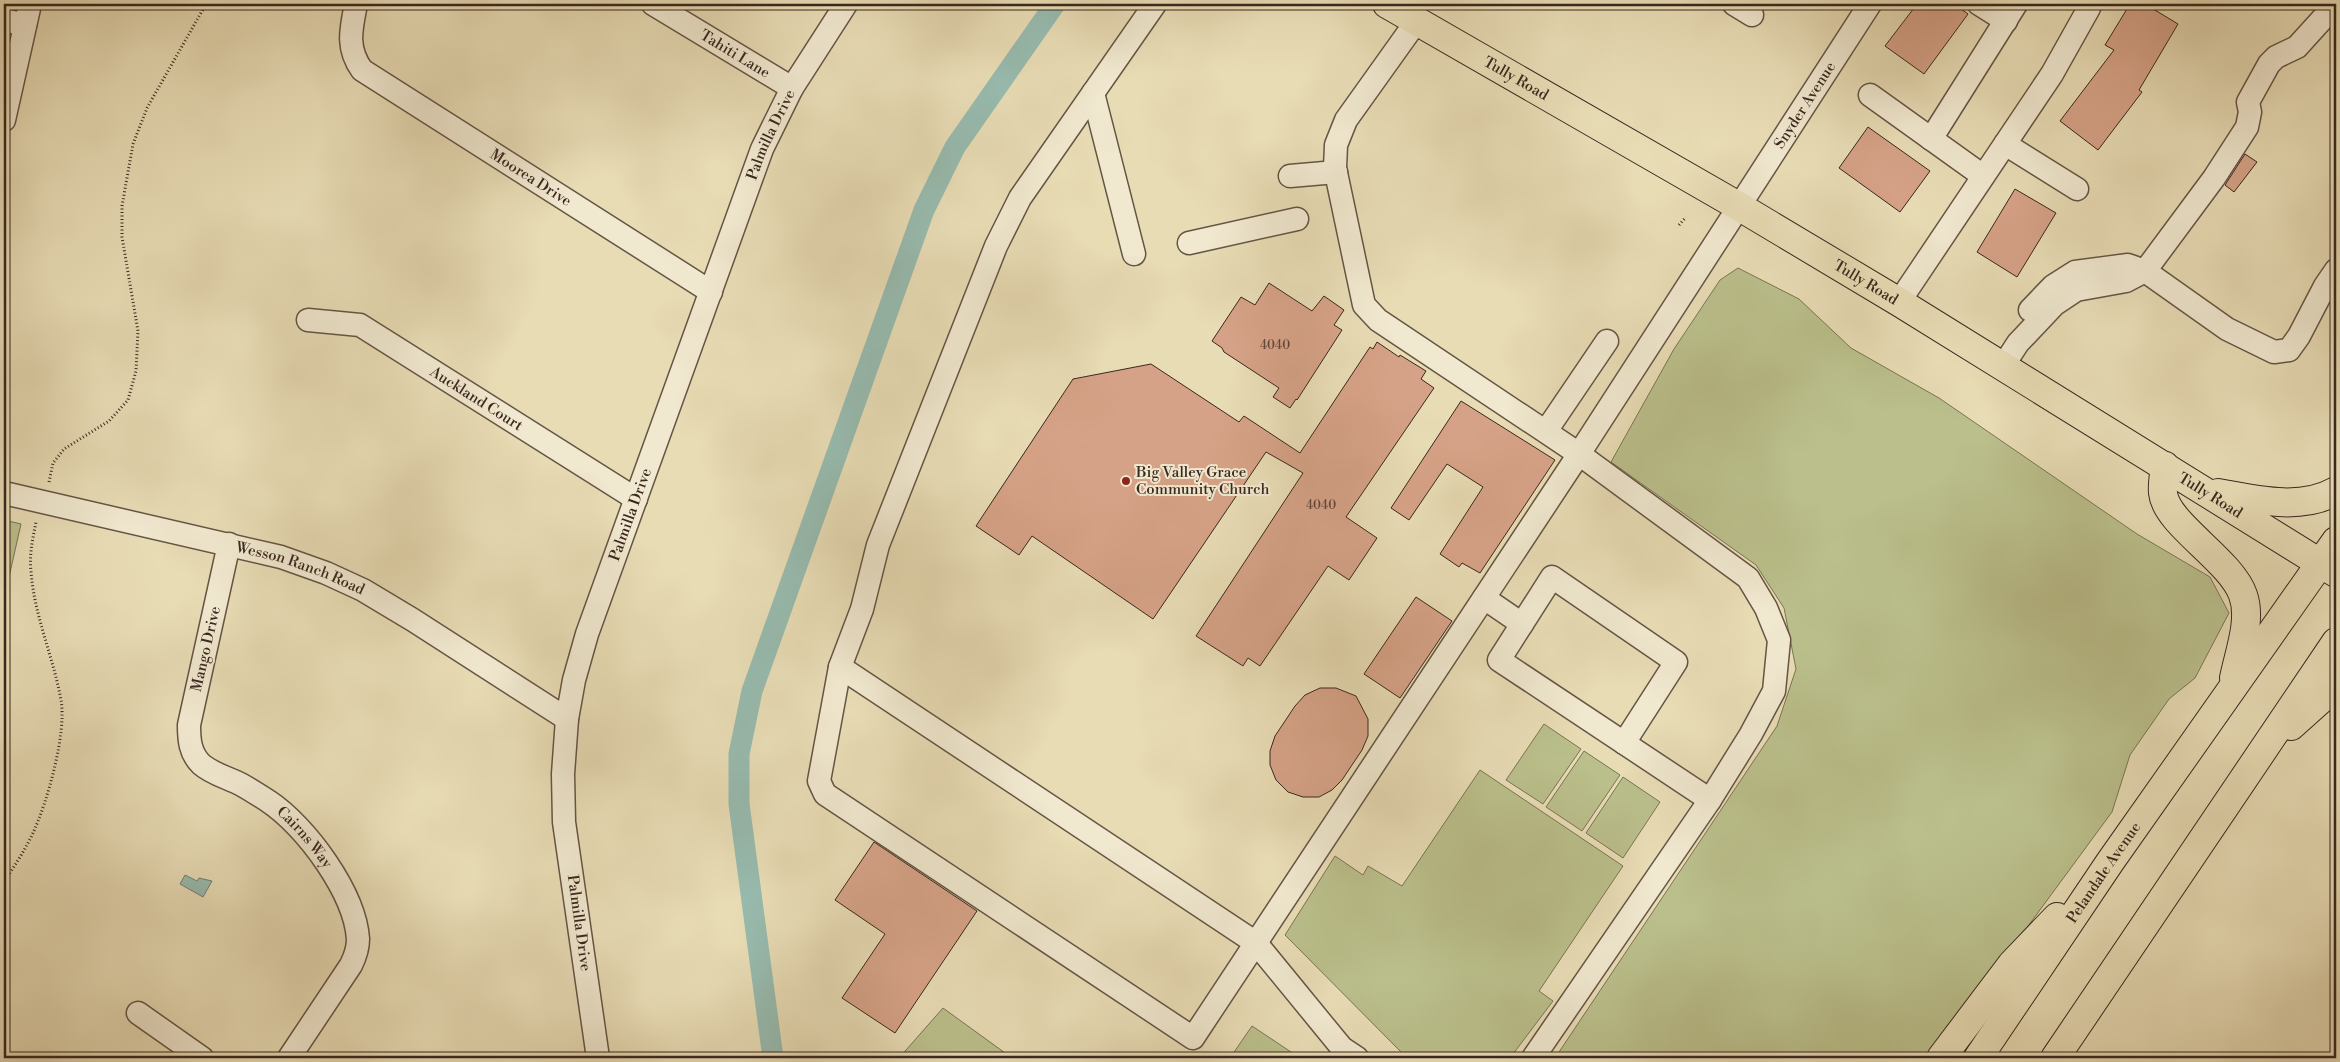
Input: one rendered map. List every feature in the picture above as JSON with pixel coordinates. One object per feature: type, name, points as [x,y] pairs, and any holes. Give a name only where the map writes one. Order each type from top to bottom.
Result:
[{"type":"main road","name":"Tully Road","points":[[1387,4],[1740,207],[1996,362],[2328,568]]},
{"type":"main road","points":[[2165,466],[2216,493],[2259,500],[2288,502],[2312,500],[2336,491]]},
{"type":"main road","name":"Pelandale Avenue","points":[[2165,466],[2163,495],[2170,510],[2232,575],[2244,596],[2246,619],[2231,690]]},
{"type":"main road","name":"Pelandale Avenue","points":[[1978,1058],[2110,862],[2231,690],[2328,568],[2336,541]]},
{"type":"main road","points":[[2054,1058],[2336,642]]},
{"type":"main road","points":[[2271,738],[2299,721],[2336,681]]},
{"type":"main road","points":[[1941,1058],[2012,964],[2110,862]]},
{"type":"street","name":"Moorea Drive","points":[[356,4],[350,46],[354,59],[362,70],[381,84],[710,292]]},
{"type":"street","name":"Tahiti Lane","points":[[653,4],[792,88]]},
{"type":"street","name":"Palmilla Drive","points":[[598,1058],[564,822],[563,774],[567,719],[574,680],[587,634],[762,149],[792,88],[846,4]]},
{"type":"street","points":[[1156,4],[1020,198],[996,246],[878,546],[862,609],[840,667],[1256,943],[1342,1048],[1357,1058]]},
{"type":"street","name":"Snyder Avenue","points":[[840,667],[819,781],[825,794],[1193,1038],[1579,454],[1870,4]]},
{"type":"street","points":[[1931,139],[2011,12],[1979,4]]},
{"type":"street","points":[[1898,302],[2052,74],[2089,8],[2087,4]]},
{"type":"street","points":[[2145,271],[2214,178],[2247,128],[2250,112],[2248,102],[2269,64],[2276,57],[2297,47],[2336,4]]},
{"type":"street","points":[[4,120],[19,16]]},
{"type":"street","points":[[1416,22],[1346,120],[1336,145],[1336,172],[1364,305],[1378,320],[1579,454],[1748,578],[1766,608],[1779,640],[1774,691],[1751,734],[1710,800],[1533,1058]]},
{"type":"street","points":[[1093,93],[1134,254]]},
{"type":"street","points":[[1870,95],[1983,176]]},
{"type":"street","points":[[2005,144],[2077,189]]},
{"type":"street","points":[[1290,176],[1336,172]]},
{"type":"street","points":[[1189,243],[1297,220]]},
{"type":"street","points":[[1996,362],[2053,286],[2075,272],[2128,265],[2145,271],[2228,329],[2274,352],[2282,353],[2289,350],[2336,270]]},
{"type":"street","name":"Auckland Court","points":[[308,320],[360,325],[636,499]]},
{"type":"street","points":[[1546,431],[1606,341]]},
{"type":"street","name":"Wesson Ranch Road","points":[[4,493],[230,544],[281,557],[326,573],[363,590],[567,719]]},
{"type":"street","name":"Mango Drive","points":[[192,753],[189,740],[189,725],[230,544]]},
{"type":"street","points":[[1624,743],[1676,662],[1552,577],[1499,660],[1624,743],[1710,800]]},
{"type":"street","points":[[1484,598],[1522,624]]},
{"type":"street","name":"Cairns Way","points":[[192,753],[209,770],[243,785],[292,821],[314,845],[343,893],[354,923],[358,940],[351,965],[289,1058]]},
{"type":"street","points":[[138,1013],[202,1058]]},
{"type":"path","points":[[4,882],[34,833],[48,789],[61,737],[62,702],[36,607],[30,570],[32,545],[53,463],[64,449],[109,421],[128,400],[136,371],[138,331],[122,237],[122,206],[133,144],[146,108],[206,4]]},
{"type":"path","points":[[1679,225],[1686,217]]},
{"type":"green space","points":[[1738,268],[1799,299],[1851,348],[1939,398],[2137,534],[2210,577],[2229,613],[2195,678],[2169,699],[2130,755],[2112,812],[1931,1058],[1555,1058],[1777,726],[1796,669],[1784,608],[1756,565],[1611,462],[1674,349],[1720,280]]},
{"type":"green space","points":[[4,520],[21,524],[4,599]]},
{"type":"green space","points":[[1544,724],[1581,749],[1543,804],[1506,780]]},
{"type":"green space","points":[[1584,751],[1620,775],[1582,831],[1546,807]]},
{"type":"green space","points":[[1480,770],[1623,866],[1539,991],[1553,1001],[1510,1058],[1407,1058],[1285,935],[1335,856],[1363,875],[1368,866],[1402,886]]},
{"type":"green space","points":[[1623,777],[1660,802],[1623,858],[1586,833]]},
{"type":"green space","points":[[943,1008],[1012,1058],[899,1058]]},
{"type":"green space","points":[[1252,1026],[1300,1058],[1230,1058]]},
{"type":"water","points":[[185,875],[197,881],[199,878],[212,881],[203,897],[180,884]]},
{"type":"building","points":[[1917,4],[1954,4],[1968,14],[1924,74],[1885,46]]},
{"type":"building","points":[[2130,4],[2145,4],[2178,24],[2139,90],[2142,92],[2098,150],[2060,121],[2114,50],[2105,45]]},
{"type":"building","points":[[1868,127],[1930,171],[1900,212],[1839,168]]},
{"type":"building","points":[[2245,154],[2257,162],[2234,192],[2225,185]]},
{"type":"building","points":[[2015,189],[2056,213],[2017,277],[1977,252]]},
{"type":"building","points":[[1269,283],[1312,311],[1324,296],[1344,310],[1334,325],[1342,330],[1290,408],[1273,397],[1279,388],[1224,352],[1222,348],[1212,341],[1241,297],[1255,305]]},
{"type":"building","name":"Big Valley Grace Community Church","points":[[1377,342],[1399,357],[1400,355],[1426,371],[1421,379],[1434,388],[1346,517],[1377,538],[1349,580],[1328,566],[1260,666],[1248,658],[1243,666],[1196,636],[1303,473],[1266,452],[1153,619],[1032,536],[1019,555],[976,526],[1073,379],[1151,364],[1239,422],[1244,416],[1300,453],[1370,347],[1373,349]]},
{"type":"building","points":[[1461,401],[1555,460],[1480,573],[1462,563],[1459,567],[1440,554],[1483,487],[1447,464],[1409,520],[1391,508]]},
{"type":"building","points":[[1416,597],[1452,621],[1400,698],[1364,674]]},
{"type":"building","points":[[1320,688],[1336,688],[1356,696],[1368,719],[1368,736],[1362,750],[1342,780],[1332,790],[1319,797],[1303,797],[1288,792],[1276,780],[1270,765],[1270,751],[1275,736],[1295,706],[1305,695]]},
{"type":"building","points":[[874,842],[977,911],[895,1033],[842,998],[885,934],[835,900]]},
{"type":"waterway","points":[[773,1058],[739,804],[739,754],[752,691],[924,210],[955,147],[1055,4]]},
{"type":"place","name":"Big Valley Grace Community Church","points":[[1126,481]]}]
